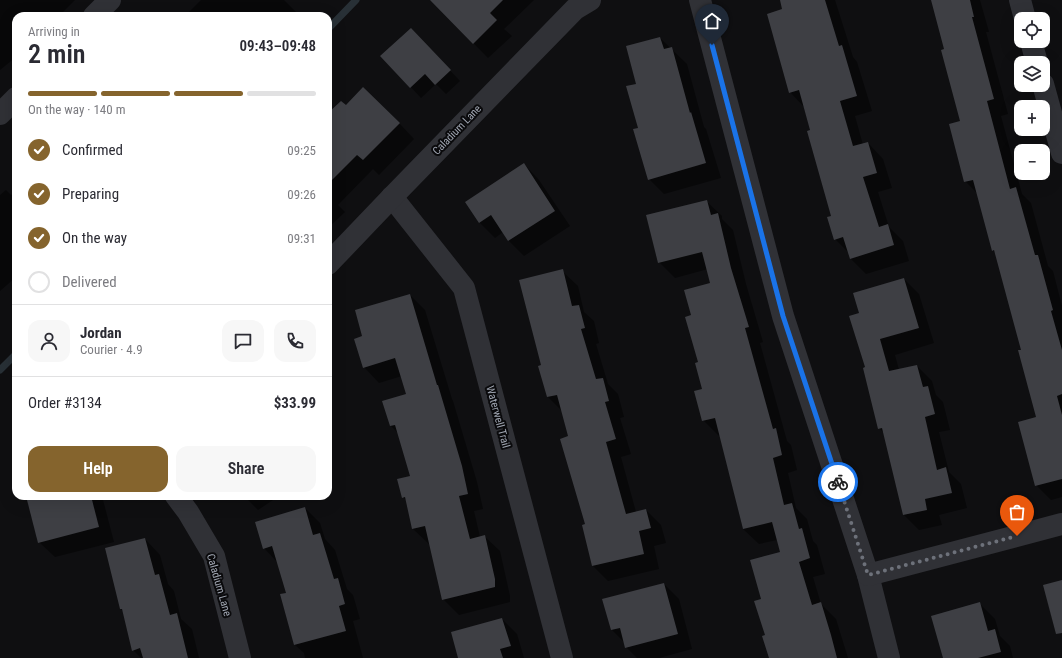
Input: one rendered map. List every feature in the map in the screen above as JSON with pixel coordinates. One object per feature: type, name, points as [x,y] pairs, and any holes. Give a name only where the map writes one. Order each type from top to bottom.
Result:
[{"type":"street","points":[[98,12],[110,0]]},
{"type":"street","name":"Caladium Lane","points":[[332,260],[575,9],[590,0]]},
{"type":"street","points":[[700,0],[783,316],[868,575],[889,658]]},
{"type":"street","points":[[1020,0],[1023,12]]},
{"type":"street","points":[[1045,92],[1062,153]]},
{"type":"street","points":[[0,114],[12,102]]},
{"type":"street","name":"Waterwell Trail","points":[[392,197],[464,288],[562,658]]},
{"type":"street","name":"Caladium Lane","points":[[179,500],[188,512],[214,556],[240,658]]},
{"type":"street","points":[[868,575],[1062,524]]},
{"type":"building","points":[[430,0],[503,0],[490,13],[497,20],[473,44]]},
{"type":"building","points":[[780,0],[825,0],[839,46],[842,45],[857,96],[840,101],[853,146],[868,142],[877,173],[863,177],[879,227],[888,224],[894,245],[850,259],[843,237],[834,240],[827,217],[831,216],[807,131],[810,130],[799,90],[789,93],[767,14],[782,9]]},
{"type":"building","points":[[931,0],[970,0],[974,17],[972,17],[994,99],[987,101],[1010,189],[1016,187],[1035,255],[1038,255],[1062,350],[1062,394],[1057,396],[1062,415],[1062,479],[1035,486],[1018,422],[1036,417],[1018,350],[1021,350],[994,250],[992,251],[973,180],[964,182],[949,124],[960,121],[941,50],[944,49]]},
{"type":"building","points":[[411,28],[451,70],[435,85],[425,74],[410,88],[380,56]]},
{"type":"building","points":[[660,37],[664,49],[672,47],[690,113],[691,112],[706,163],[648,180],[633,129],[638,128],[626,86],[636,84],[626,46]]},
{"type":"building","points":[[363,87],[400,123],[363,160],[357,155],[332,180],[332,109],[341,101],[346,105]]},
{"type":"building","points":[[524,163],[555,211],[508,241],[491,215],[479,223],[465,202]]},
{"type":"building","points":[[707,200],[711,215],[718,213],[731,268],[749,327],[745,328],[773,429],[776,428],[782,455],[773,458],[784,505],[792,503],[799,529],[802,528],[810,558],[799,562],[812,605],[821,602],[837,658],[769,658],[762,636],[765,635],[754,601],[761,599],[750,560],[780,552],[772,522],[743,529],[715,418],[702,421],[694,391],[702,389],[695,363],[698,362],[685,317],[691,315],[684,290],[710,283],[702,252],[658,263],[646,215]]},
{"type":"building","points":[[563,269],[572,306],[579,305],[585,328],[581,329],[596,379],[603,378],[609,401],[605,402],[616,439],[606,442],[626,514],[646,509],[651,528],[639,531],[644,554],[592,566],[582,525],[585,524],[560,439],[568,436],[557,395],[547,397],[538,366],[541,365],[519,280]]},
{"type":"building","points":[[904,278],[919,328],[880,339],[889,371],[917,365],[923,387],[928,386],[935,414],[925,417],[937,470],[946,467],[952,493],[925,499],[927,510],[903,515],[882,428],[878,429],[863,368],[865,367],[849,316],[859,313],[853,293]]},
{"type":"building","points":[[410,294],[462,466],[468,494],[459,496],[470,539],[485,535],[495,579],[495,587],[442,600],[425,526],[412,529],[405,497],[402,498],[397,479],[410,476],[395,425],[390,426],[382,401],[406,394],[395,358],[363,368],[354,339],[362,336],[355,310]]},
{"type":"building","points":[[27,500],[92,500],[99,527],[38,543]]},
{"type":"building","points":[[305,507],[313,535],[320,533],[334,579],[338,578],[345,604],[339,606],[346,631],[294,645],[280,594],[286,593],[272,546],[263,549],[255,522]]},
{"type":"building","points":[[145,538],[155,575],[159,574],[170,615],[177,613],[188,658],[143,658],[140,648],[132,651],[105,548]]},
{"type":"building","points":[[1062,580],[1062,633],[1056,634],[1043,585]]},
{"type":"building","points":[[664,583],[678,634],[625,648],[620,628],[611,630],[602,599]]},
{"type":"building","points":[[980,602],[988,631],[995,629],[1001,652],[978,658],[943,658],[931,616]]},
{"type":"building","points":[[502,618],[511,646],[500,649],[503,658],[458,658],[451,632]]},
{"type":"waterway","points":[[332,25],[356,0]]},
{"type":"waterway","points":[[0,370],[12,358]]},
{"type":"way so far","points":[[838,482],[868,575],[1017,536]]},
{"type":"route","points":[[712,45],[783,316],[838,482]]}]
